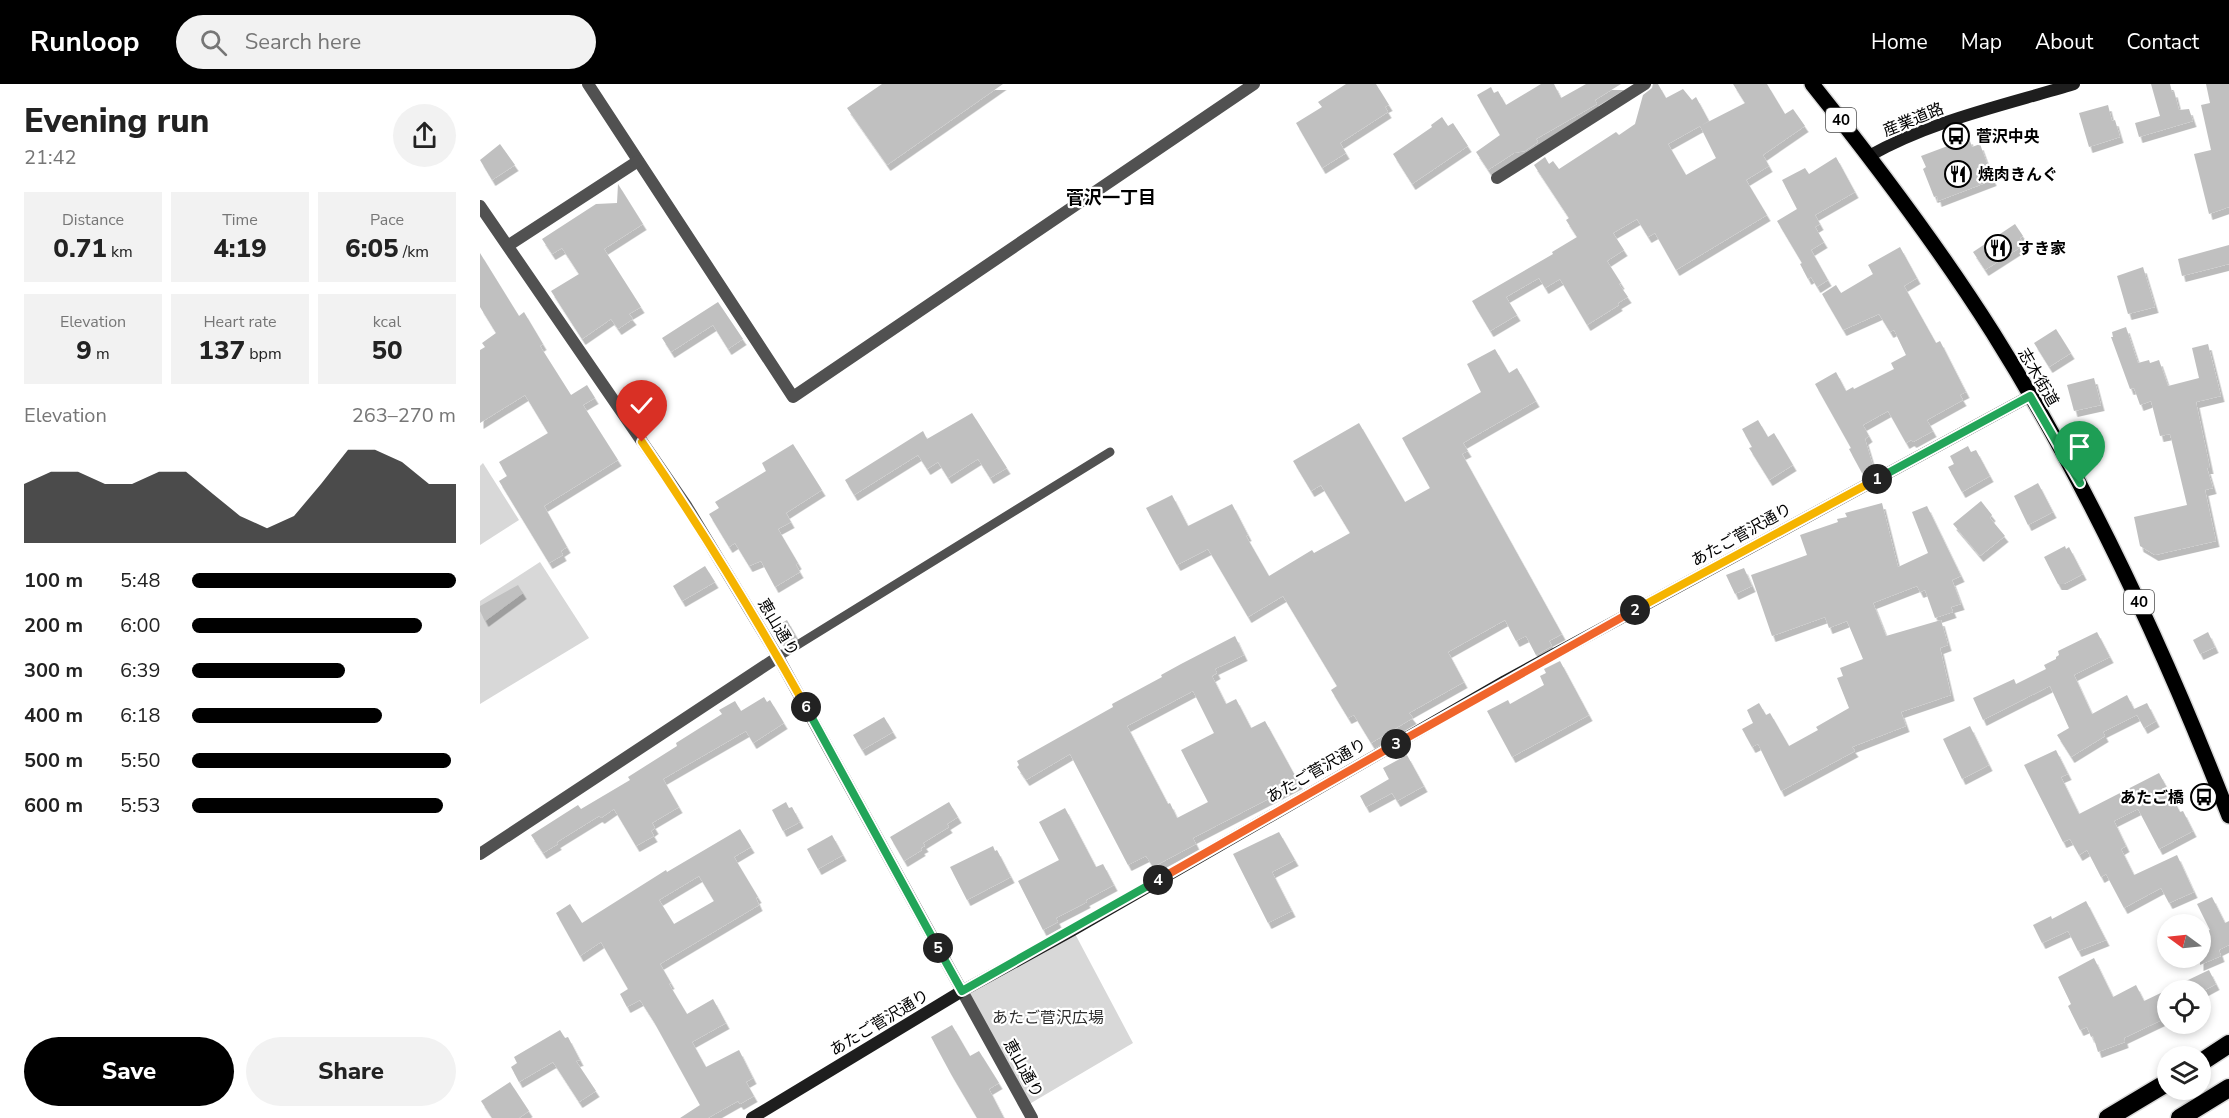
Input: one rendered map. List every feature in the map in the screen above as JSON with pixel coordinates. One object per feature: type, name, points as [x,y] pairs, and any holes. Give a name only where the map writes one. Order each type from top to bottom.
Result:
[{"type":"highway","points":[[2211,1056],[2229,1044]]},
{"type":"highway","points":[[2180,1118],[2229,1088]]},
{"type":"highway","points":[[2108,1118],[2157,1089]]},
{"type":"main road","name":"志木街道","points":[[1812,84],[1930,238],[1993,333],[2080,483],[2127,574],[2170,669],[2229,816]]},
{"type":"street","points":[[588,84],[793,397],[1254,84]]},
{"type":"street","points":[[1497,178],[1646,84]]},
{"type":"street","name":"産業道路","points":[[1869,156],[1891,144],[1946,122],[2074,84]]},
{"type":"street","points":[[509,245],[638,161]]},
{"type":"street","name":"恵山通り","points":[[480,206],[687,507],[778,657],[1032,1118]]},
{"type":"street","name":"あたご菅沢通り","points":[[752,1118],[962,991],[1073,930],[1505,681],[2030,396]]},
{"type":"street","points":[[480,854],[778,657]]},
{"type":"lane","points":[[778,657],[1110,452]]},
{"type":"green space","points":[[483,463],[519,520],[480,545],[480,466]]},
{"type":"green space","points":[[540,562],[589,638],[480,704],[480,601]]},
{"type":"green space","name":"あたご菅沢広場","points":[[1073,930],[1133,1043],[1026,1106],[962,991]]},
{"type":"building","points":[[882,84],[1003,84],[887,165],[847,108]]},
{"type":"building","points":[[1346,84],[1376,84],[1389,105],[1385,107],[1388,112],[1340,143],[1346,153],[1322,168],[1296,123],[1322,107],[1318,102]]},
{"type":"building","points":[[1541,84],[1554,84],[1561,98],[1586,84],[1621,84],[1595,100],[1597,104],[1536,139],[1538,142],[1525,151],[1514,153],[1488,170],[1476,152],[1500,135],[1477,95],[1491,87],[1494,93],[1498,91],[1506,105]]},
{"type":"building","points":[[1653,84],[1658,84],[1666,98],[1683,89],[1692,100],[1696,97],[1709,121],[1701,126],[1745,103],[1733,84],[1767,84],[1785,114],[1793,109],[1805,126],[1763,155],[1769,166],[1746,180],[1767,215],[1676,270],[1655,233],[1648,237],[1637,219],[1613,233],[1624,250],[1607,261],[1628,297],[1618,303],[1619,305],[1587,325],[1560,279],[1545,288],[1539,278],[1506,297],[1517,315],[1490,331],[1472,301],[1553,254],[1552,252],[1577,237],[1566,220],[1569,218],[1534,165],[1545,157],[1549,164],[1553,161],[1559,169],[1616,132],[1619,135],[1635,124],[1643,95],[1652,88]],"holes":[[[1700,126],[1716,158],[1686,175],[1668,144]]]},
{"type":"building","points":[[2151,84],[2170,84],[2179,110],[2189,109],[2193,121],[2139,137],[2135,123],[2160,116]]},
{"type":"building","points":[[2206,84],[2229,84],[2229,207],[2209,214],[2194,154],[2211,150],[2201,105],[2210,103]]},
{"type":"building","points":[[2108,105],[2112,121],[2115,120],[2120,137],[2089,147],[2079,113]]},
{"type":"building","points":[[1442,117],[1448,126],[1453,123],[1468,146],[1412,184],[1393,154],[1432,127],[1431,125]]},
{"type":"building","name":"焼肉きんぐ","points":[[1969,138],[1972,147],[1980,144],[1993,180],[1938,201],[1937,196],[1934,197],[1923,169],[1926,167],[1921,156]]},
{"type":"building","points":[[500,144],[515,165],[492,180],[480,160]]},
{"type":"building","points":[[1836,157],[1855,192],[1815,215],[1820,224],[1815,227],[1824,242],[1811,250],[1828,280],[1817,287],[1811,277],[1808,279],[1800,264],[1802,263],[1777,221],[1797,209],[1782,180],[1805,168],[1809,174]]},
{"type":"building","points":[[618,184],[643,224],[604,249],[641,307],[629,314],[633,319],[618,329],[611,319],[582,339],[551,291],[579,274],[562,248],[552,254],[542,239],[596,204],[617,203]]},
{"type":"building","name":"すき家","points":[[2015,224],[2023,236],[2020,238],[2024,245],[1985,270],[1973,252]]},
{"type":"building","points":[[2229,245],[2229,264],[2182,276],[2178,259]]},
{"type":"building","points":[[1900,247],[1917,278],[1904,286],[1936,343],[1940,341],[1966,392],[1960,395],[1963,400],[1927,420],[1933,431],[1913,442],[1911,440],[1906,443],[1888,411],[1863,425],[1869,436],[1865,439],[1873,466],[1862,473],[1849,449],[1851,448],[1815,384],[1836,372],[1846,391],[1853,387],[1854,389],[1894,369],[1891,363],[1906,355],[1894,330],[1890,332],[1879,314],[1843,330],[1822,294],[1836,285],[1841,293],[1873,274],[1868,265]]},
{"type":"building","points":[[480,253],[519,316],[524,312],[543,344],[540,346],[571,395],[587,385],[595,398],[583,405],[618,460],[544,506],[567,547],[561,551],[563,555],[549,563],[499,481],[507,476],[499,462],[548,433],[525,395],[480,423],[480,350],[485,347],[482,343],[496,333],[480,307]]},
{"type":"building","points":[[2143,267],[2155,307],[2128,314],[2117,276]]},
{"type":"building","points":[[718,302],[743,339],[728,349],[713,325],[671,352],[662,338]]},
{"type":"building","points":[[2126,327],[2138,363],[2159,360],[2168,386],[2199,378],[2192,348],[2208,344],[2221,396],[2196,402],[2210,468],[2207,468],[2213,488],[2205,490],[2216,541],[2155,555],[2140,546],[2134,517],[2187,505],[2170,434],[2160,436],[2151,401],[2140,405],[2134,388],[2130,389],[2111,337],[2113,337],[2112,332]]},
{"type":"building","points":[[2056,329],[2071,353],[2049,367],[2034,343]]},
{"type":"building","points":[[1495,349],[1509,373],[1517,368],[1536,401],[1463,443],[1468,451],[1462,454],[1562,634],[1549,641],[1552,646],[1536,655],[1526,636],[1516,641],[1505,620],[1448,652],[1464,682],[1409,713],[1413,718],[1371,743],[1354,715],[1348,718],[1331,690],[1337,686],[1283,596],[1248,617],[1208,549],[1177,565],[1146,508],[1172,495],[1188,526],[1232,504],[1248,535],[1246,536],[1269,576],[1312,550],[1314,553],[1350,533],[1321,485],[1311,491],[1293,461],[1359,423],[1405,502],[1430,488],[1402,438],[1481,392],[1467,364]]},
{"type":"building","points":[[2094,378],[2101,405],[2074,411],[2067,385]]},
{"type":"building","points":[[972,413],[1007,468],[990,478],[978,459],[948,478],[938,462],[927,469],[918,455],[854,495],[845,480],[923,431],[927,439]]},
{"type":"building","points":[[1758,420],[1768,437],[1774,433],[1793,465],[1769,480],[1749,448],[1752,447],[1742,429]]},
{"type":"building","points":[[793,444],[822,490],[786,513],[791,522],[778,529],[798,563],[796,565],[800,572],[775,587],[761,561],[749,566],[735,543],[729,547],[709,514],[719,508],[715,502],[766,471],[762,463]]},
{"type":"building","points":[[1968,446],[1971,452],[1976,450],[1990,476],[1962,492],[1948,467],[1954,464],[1950,456]]},
{"type":"building","points":[[2038,483],[2053,512],[2028,525],[2014,496]]},
{"type":"building","points":[[1981,501],[1992,515],[1990,518],[2005,536],[1980,556],[1953,524]]},
{"type":"building","points":[[1882,503],[1898,567],[1928,553],[1912,512],[1927,506],[1961,576],[1952,580],[1961,604],[1951,607],[1953,612],[1935,618],[1925,590],[1920,592],[1917,586],[1873,603],[1886,636],[1941,620],[1948,645],[1940,648],[1951,695],[1901,712],[1906,726],[1852,747],[1855,751],[1781,791],[1758,744],[1752,747],[1742,729],[1753,723],[1747,710],[1759,703],[1766,715],[1770,713],[1789,746],[1818,730],[1816,727],[1849,708],[1837,678],[1843,676],[1840,668],[1863,659],[1847,621],[1829,628],[1825,617],[1772,636],[1751,575],[1807,555],[1800,535],[1838,522],[1837,519],[1847,517],[1845,513]]},
{"type":"building","points":[[2065,546],[2066,549],[2069,547],[2083,574],[2064,584],[2058,584],[2044,557]]},
{"type":"building","points":[[705,566],[715,582],[682,601],[673,586]]},
{"type":"building","points":[[1744,568],[1752,586],[1735,594],[1726,575]]},
{"type":"building","points":[[518,585],[523,593],[485,621],[480,606]]},
{"type":"building","points":[[787,620],[795,634],[781,642],[773,628]]},
{"type":"building","points":[[2097,632],[2110,657],[2074,675],[2092,714],[2127,695],[2134,709],[2147,703],[2156,721],[2144,728],[2137,715],[2103,732],[2105,736],[2071,757],[2057,735],[2069,728],[2050,686],[1983,720],[1973,698],[2014,679],[2016,684],[2046,669],[2044,665],[2056,659],[2059,655],[2058,651]]},
{"type":"building","points":[[2208,632],[2215,647],[2200,654],[2193,640]]},
{"type":"building","points":[[1235,636],[1244,655],[1215,669],[1217,673],[1212,676],[1226,704],[1236,699],[1251,728],[1265,721],[1299,783],[1193,838],[1196,844],[1153,867],[1146,856],[1128,865],[1070,754],[1026,780],[1017,767],[1019,765],[1017,761],[1113,707],[1112,704],[1162,677],[1161,675]],"holes":[[[1193,691],[1214,733],[1181,750],[1208,802],[1177,818],[1127,726]]]},
{"type":"building","points":[[1560,661],[1589,715],[1512,757],[1487,711],[1508,700],[1510,704],[1544,685],[1540,676],[1546,673],[1544,669]]},
{"type":"building","points":[[764,697],[767,702],[770,700],[784,723],[753,743],[746,731],[663,779],[679,807],[652,823],[655,828],[651,831],[654,836],[636,846],[614,809],[557,842],[558,844],[543,853],[531,835],[578,805],[581,809],[630,780],[628,777],[722,714],[719,710],[735,701],[741,711]]},
{"type":"building","points":[[884,717],[893,732],[862,750],[853,735]]},
{"type":"building","points":[[1970,726],[1989,765],[1962,779],[1943,739]]},
{"type":"building","points":[[2056,750],[2068,774],[2061,777],[2079,814],[2159,773],[2193,831],[2159,849],[2138,809],[2114,821],[2126,846],[2121,849],[2134,875],[2177,855],[2194,892],[2169,903],[2161,888],[2124,908],[2106,874],[2101,877],[2087,850],[2079,855],[2070,839],[2063,842],[2024,765]]},
{"type":"building","points":[[1407,755],[1424,786],[1397,801],[1392,793],[1366,807],[1360,796],[1389,779],[1383,768]]},
{"type":"building","points":[[786,802],[789,808],[792,807],[800,822],[783,831],[772,810]]},
{"type":"building","points":[[949,802],[958,817],[947,824],[949,827],[923,843],[925,846],[921,848],[922,850],[904,861],[890,837]]},
{"type":"building","points":[[1065,808],[1096,867],[1103,864],[1114,885],[1056,918],[1058,922],[1043,930],[1018,881],[1059,860],[1039,822]]},
{"type":"building","points":[[740,829],[751,847],[734,857],[758,897],[756,898],[759,905],[660,964],[687,1014],[713,999],[726,1023],[692,1042],[706,1067],[739,1050],[753,1078],[746,1082],[754,1096],[740,1104],[738,1101],[708,1118],[680,1118],[700,1105],[654,1022],[640,1000],[627,1007],[620,994],[628,989],[601,942],[580,956],[556,913],[570,904],[582,923],[666,870],[667,872]],"holes":[[[699,876],[714,901],[674,924],[659,900]]]},
{"type":"building","points":[[1279,832],[1295,860],[1272,872],[1292,911],[1268,923],[1233,854]]},
{"type":"building","points":[[832,835],[843,855],[818,869],[807,849]]},
{"type":"building","points":[[993,846],[1011,877],[967,900],[950,867]]},
{"type":"building","points":[[2212,897],[2225,923],[2229,921],[2229,945],[2219,950],[2221,956],[2211,960],[2211,914],[2202,914],[2197,904]]},
{"type":"building","points":[[2086,901],[2106,940],[2078,951],[2068,931],[2042,943],[2033,925],[2051,916],[2052,919]]},
{"type":"building","points":[[2094,958],[2113,997],[2136,985],[2144,1001],[2157,995],[2157,1022],[2124,1038],[2125,1042],[2098,1052],[2093,1036],[2091,1037],[2087,1027],[2080,1030],[2068,1006],[2071,1004],[2058,977]]},
{"type":"building","points":[[2209,970],[2216,984],[2211,987],[2211,980],[2188,980]]},
{"type":"building","points":[[952,1025],[970,1056],[979,1051],[999,1083],[989,1089],[1004,1118],[977,1118],[951,1074],[931,1037]]},
{"type":"building","points":[[560,1030],[565,1038],[568,1037],[580,1060],[576,1061],[596,1091],[579,1102],[553,1062],[519,1082],[511,1067],[517,1063],[514,1057]]},
{"type":"building","points":[[510,1082],[529,1111],[519,1118],[492,1118],[481,1101]]},
{"type":"place","name":"菅沢中央","points":[[1956,136]]},
{"type":"place","name":"焼肉きんぐ","points":[[1958,174]]},
{"type":"place","name":"すき家","points":[[1998,248]]},
{"type":"place","name":"あたご橋","points":[[2204,797]]},
{"type":"district","name":"菅沢一丁目","points":[[1111,198]]},
{"type":"route","points":[[642,442],[687,507],[778,657],[962,991],[1073,930],[1505,681],[2030,396],[2080,483]]}]
